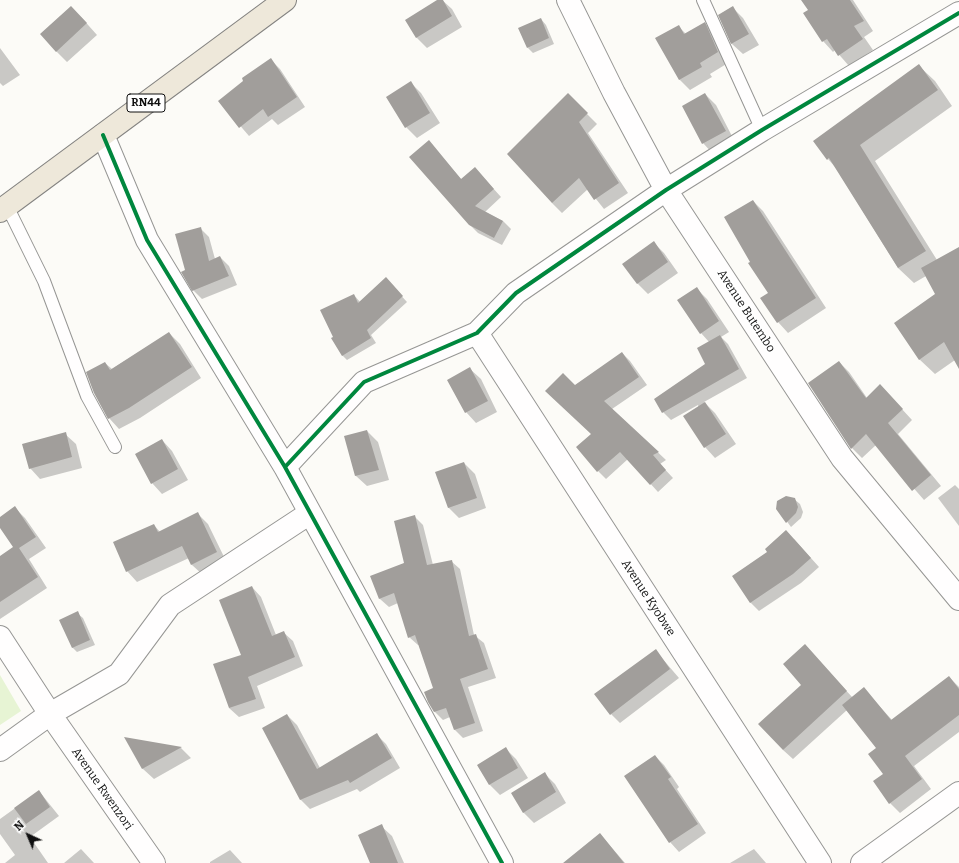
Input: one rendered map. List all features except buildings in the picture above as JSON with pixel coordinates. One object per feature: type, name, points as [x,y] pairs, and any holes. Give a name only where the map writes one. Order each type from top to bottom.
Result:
[{"type":"main road","name":"RN44","points":[[4,208],[285,0]]},
{"type":"street","name":"Avenue Butembo","points":[[568,0],[614,93],[666,190],[842,458],[959,599]]},
{"type":"street","points":[[285,467],[364,382],[477,333],[516,293],[666,190],[762,130],[959,14]]},
{"type":"street","points":[[103,135],[147,240],[285,467],[502,863]]},
{"type":"street","name":"Avenue Kyobwe","points":[[477,333],[820,863]]},
{"type":"street","points":[[0,750],[50,714],[119,674],[170,605],[310,513]]},
{"type":"street","name":"Avenue Rwenzori","points":[[0,637],[50,714],[154,863]]},
{"type":"street","points":[[862,863],[959,794]]},
{"type":"lane","points":[[703,0],[762,130]]},
{"type":"lane","points":[[4,208],[44,281],[88,396],[115,447]]},
{"type":"green space","points":[[0,675],[21,711],[0,725]]},
{"type":"cycle path","points":[[285,467],[364,382],[477,333],[516,293],[666,190],[762,130],[959,13]]},
{"type":"cycle path","points":[[103,135],[147,240],[285,467],[502,863]]}]
